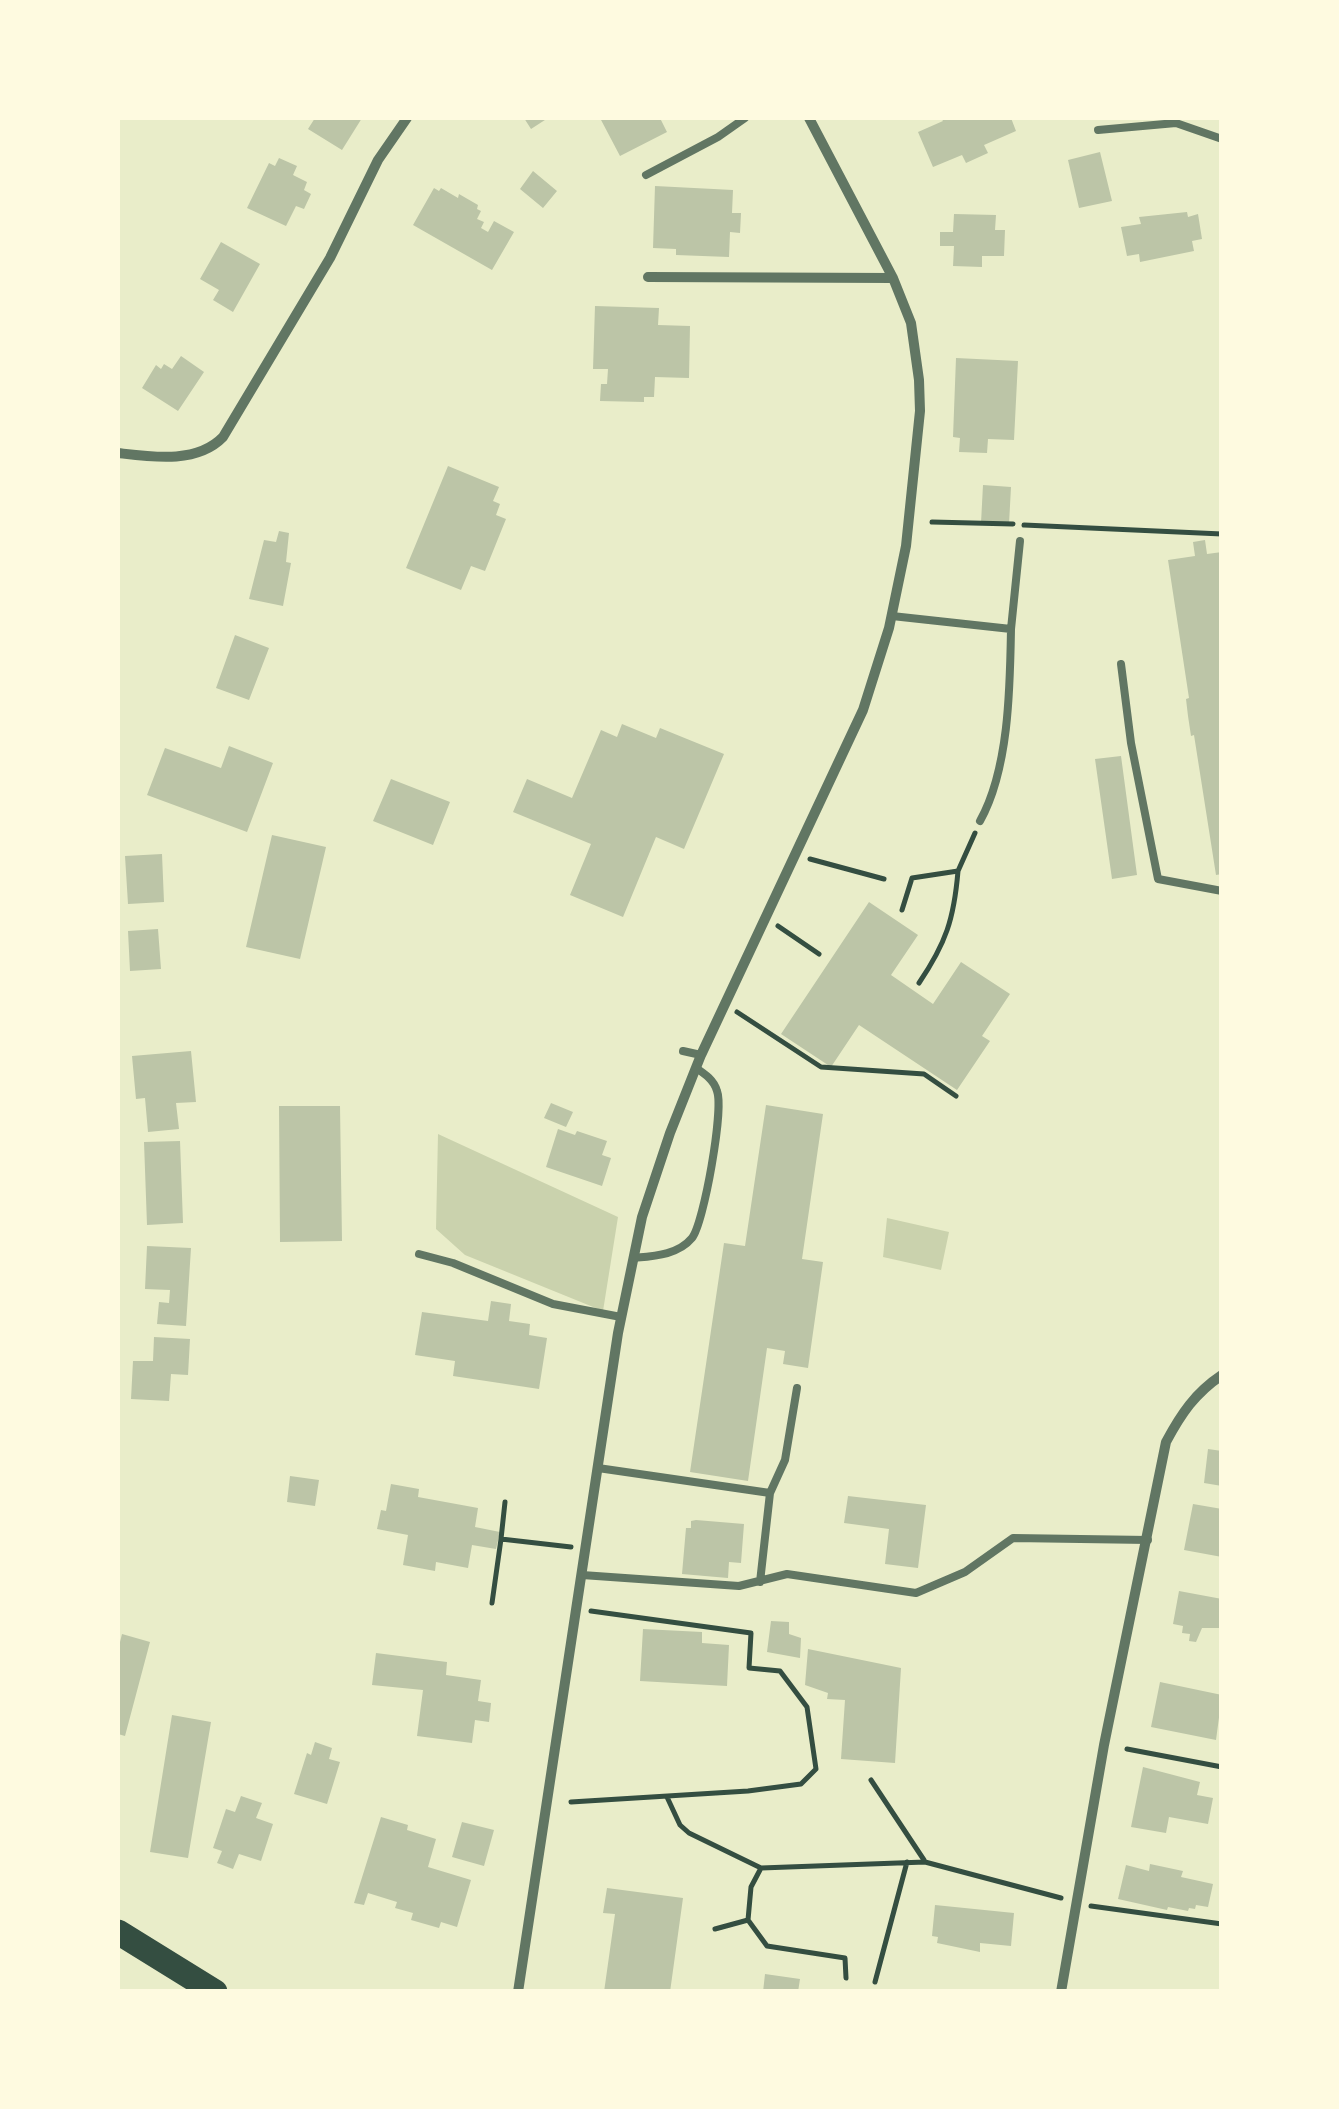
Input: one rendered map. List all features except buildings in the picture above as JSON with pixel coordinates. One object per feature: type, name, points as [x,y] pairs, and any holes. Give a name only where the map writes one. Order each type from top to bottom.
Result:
[{"type":"highway","points":[[118,1932],[216,1992]]},
{"type":"street","points":[[118,454],[174,456],[198,452],[212,448],[223,436],[330,258],[378,160],[407,118]]},
{"type":"street","points":[[518,1992],[621,1317],[642,1216],[701,1055],[856,729],[892,616],[910,522],[920,410],[920,380],[911,322],[893,278],[809,118]]},
{"type":"street","points":[[648,277],[893,278]]},
{"type":"street","points":[[1061,1992],[1104,1745],[1166,1442],[1184,1410],[1204,1387],[1222,1375]]},
{"type":"lane","points":[[646,175],[718,138],[745,118]]},
{"type":"lane","points":[[1098,130],[1176,123],[1222,140]]},
{"type":"lane","points":[[980,821],[994,797],[1010,687],[1020,541]]},
{"type":"lane","points":[[892,616],[1011,629]]},
{"type":"lane","points":[[1121,664],[1131,743],[1158,879],[1222,891]]},
{"type":"lane","points":[[683,1051],[701,1055]]},
{"type":"lane","points":[[634,1258],[662,1255],[694,1236],[714,1153],[720,1103],[716,1087],[696,1068]]},
{"type":"lane","points":[[419,1254],[554,1304],[621,1317]]},
{"type":"lane","points":[[760,1582],[770,1493],[785,1460],[798,1388]]},
{"type":"lane","points":[[598,1468],[770,1493]]},
{"type":"lane","points":[[582,1576],[739,1586],[786,1574],[916,1594],[965,1572],[1012,1538],[1148,1540]]},
{"type":"path","points":[[932,522],[1198,530],[1222,534]]},
{"type":"path","points":[[919,983],[944,946],[955,910],[958,870],[980,821]]},
{"type":"path","points":[[807,858],[884,879]]},
{"type":"path","points":[[902,910],[912,878],[958,870]]},
{"type":"path","points":[[776,924],[819,954]]},
{"type":"path","points":[[734,1010],[821,1067],[924,1074],[956,1096]]},
{"type":"path","points":[[492,1603],[505,1502]]},
{"type":"path","points":[[501,1539],[586,1548]]},
{"type":"path","points":[[571,1802],[801,1784],[816,1769],[807,1707],[780,1671],[749,1668],[750,1633],[577,1608]]},
{"type":"path","points":[[1127,1749],[1222,1767]]},
{"type":"path","points":[[871,1780],[925,1862]]},
{"type":"path","points":[[667,1797],[688,1832],[761,1868],[925,1862],[1077,1902],[1222,1924]]},
{"type":"path","points":[[876,1982],[907,1862]]},
{"type":"path","points":[[761,1868],[750,1887],[748,1920],[767,1946],[845,1958],[846,1978]]},
{"type":"path","points":[[715,1929],[748,1920]]},
{"type":"green space","points":[[438,1134],[618,1217],[603,1311],[465,1255],[436,1229]]},
{"type":"green space","points":[[887,1218],[949,1232],[941,1270],[883,1257]]}]
